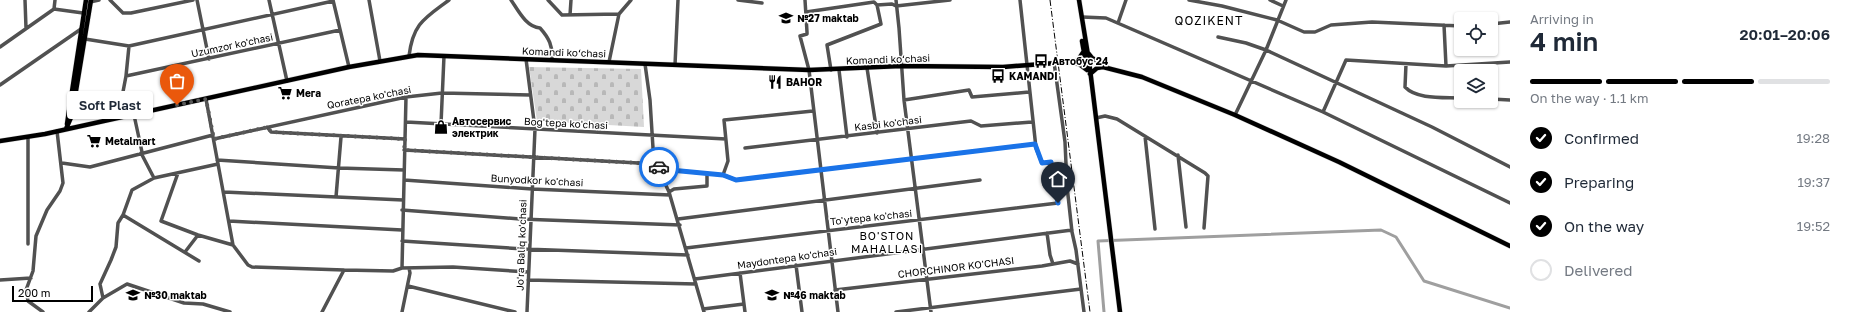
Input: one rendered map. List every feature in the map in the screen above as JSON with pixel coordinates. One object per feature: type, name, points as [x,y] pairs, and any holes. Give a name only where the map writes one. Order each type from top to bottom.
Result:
[{"type":"main road","points":[[1077,0],[1082,17],[1120,312]]},
{"type":"main road","points":[[1077,0],[1086,51],[1092,58],[1100,63],[1117,70]]},
{"type":"main road","points":[[70,115],[80,29],[89,1]]},
{"type":"main road","points":[[66,129],[85,39],[89,1]]},
{"type":"main road","points":[[1069,62],[1078,60],[1086,51]]},
{"type":"main road","name":"Komandi ko‘chasi","points":[[0,141],[28,137],[134,115],[350,67],[409,56],[444,56],[809,70],[839,70],[901,66],[992,67],[1069,62],[1078,64],[1089,72]]},
{"type":"main road","points":[[1089,72],[1103,67],[1142,76],[1235,115],[1339,162],[1510,246]]},
{"type":"street","points":[[25,0],[26,28]]},
{"type":"street","points":[[54,9],[55,0]]},
{"type":"street","points":[[89,1],[99,0]]},
{"type":"street","points":[[110,0],[123,13],[131,13],[193,0]]},
{"type":"street","points":[[197,0],[209,58]]},
{"type":"street","points":[[269,0],[287,81]]},
{"type":"street","points":[[85,39],[128,46],[333,0],[350,67]]},
{"type":"street","points":[[368,0],[380,61]]},
{"type":"street","points":[[409,56],[413,36],[424,18],[449,0]]},
{"type":"street","points":[[548,0],[562,15],[619,14]]},
{"type":"street","points":[[570,15],[571,0]]},
{"type":"street","points":[[609,62],[609,54],[619,14],[630,0]]},
{"type":"street","points":[[675,65],[678,0]]},
{"type":"street","points":[[738,0],[762,3]]},
{"type":"street","points":[[805,0],[807,34],[800,36],[809,70],[838,312]]},
{"type":"street","points":[[896,0],[904,100],[916,189],[922,250],[931,310]]},
{"type":"street","points":[[806,12],[874,2],[877,5],[892,4],[896,6],[950,0]]},
{"type":"street","points":[[660,169],[723,175],[736,180],[1035,144],[1029,92],[1028,65],[1020,0]]},
{"type":"street","points":[[1118,23],[1126,0]]},
{"type":"street","points":[[1189,0],[1222,6],[1277,20],[1304,32],[1315,32],[1331,25],[1372,22],[1454,26]]},
{"type":"street","points":[[1270,0],[1283,6]]},
{"type":"street","points":[[1235,115],[1266,50],[1286,0]]},
{"type":"street","points":[[513,1],[523,18],[536,28],[540,28],[548,37],[553,49],[552,60]]},
{"type":"street","points":[[831,70],[827,45],[881,24],[877,5]]},
{"type":"street","points":[[0,47],[54,9],[84,13]]},
{"type":"street","points":[[1082,17],[1106,18],[1252,81],[1323,112],[1510,203]]},
{"type":"street","points":[[1498,23],[1510,22]]},
{"type":"street","points":[[1444,25],[1446,66]]},
{"type":"street","points":[[0,85],[80,29]]},
{"type":"street","name":"Uzumzor ko'chasi","points":[[126,76],[340,30]]},
{"type":"street","points":[[1218,37],[1246,43],[1266,50],[1432,127],[1510,167]]},
{"type":"street","points":[[118,118],[126,76],[128,46]]},
{"type":"street","points":[[442,124],[444,56]]},
{"type":"street","name":"Jo'ra Baliq ko'chasi","points":[[526,59],[535,129],[527,312]]},
{"type":"street","points":[[1323,112],[1346,60],[1446,66],[1510,62]]},
{"type":"street","points":[[1054,62],[1065,142],[1067,186],[1072,230],[1084,312]]},
{"type":"street","points":[[645,64],[656,164],[660,169],[670,194],[704,310],[744,304]]},
{"type":"street","points":[[1406,64],[1405,87],[1408,90],[1418,94],[1454,97]]},
{"type":"street","points":[[867,68],[877,133]]},
{"type":"street","points":[[839,70],[847,137]]},
{"type":"street","points":[[904,100],[969,90],[972,97],[1029,92]]},
{"type":"street","name":"Qoratepa ko'chasi","points":[[62,163],[90,167],[141,152],[268,127],[406,97],[442,93],[530,95]]},
{"type":"street","points":[[402,268],[402,210],[406,97]]},
{"type":"street","points":[[206,99],[233,245],[248,265],[252,267],[393,271],[402,268],[453,267],[528,272]]},
{"type":"street","points":[[1498,99],[1510,100]]},
{"type":"street","points":[[723,175],[728,161],[724,120],[813,111]]},
{"type":"street","points":[[134,115],[141,152],[154,178]]},
{"type":"street","points":[[1095,120],[1105,116],[1116,119],[1178,155],[1208,176],[1204,228]]},
{"type":"street","name":"Kasbi ko'chasi","points":[[745,148],[847,137],[971,120],[981,126],[1032,122]]},
{"type":"street","name":"Bog'tepa ko'chasi","points":[[406,122],[726,139]]},
{"type":"street","points":[[268,127],[271,132],[341,137],[405,139]]},
{"type":"street","points":[[42,312],[28,300],[26,290],[34,271],[36,236],[47,210],[60,191],[63,183],[62,163],[57,131]]},
{"type":"street","points":[[1145,136],[1155,228]]},
{"type":"street","points":[[28,137],[28,244]]},
{"type":"street","points":[[336,197],[341,137]]},
{"type":"street","name":"To'ytepa ko'chasi","points":[[686,248],[1058,203],[1051,162],[1042,163],[1035,144]]},
{"type":"street","points":[[404,150],[656,164]]},
{"type":"street","points":[[1178,155],[1186,227]]},
{"type":"street","points":[[103,298],[100,284],[116,247],[118,223],[124,215],[132,190],[154,178],[218,162],[404,170]]},
{"type":"street","points":[[178,173],[161,221],[198,235],[233,245]]},
{"type":"street","name":"Bunyodkor ko'chasi","points":[[404,180],[532,189],[670,194],[674,189],[707,186],[707,174]]},
{"type":"street","points":[[678,219],[980,180]]},
{"type":"street","points":[[224,192],[403,200]]},
{"type":"street","points":[[402,210],[530,219],[680,225]]},
{"type":"street","points":[[124,215],[199,261]]},
{"type":"street","points":[[229,221],[402,230]]},
{"type":"street","name":"Maydontepa ko'chasi","points":[[695,279],[1072,230]]},
{"type":"street","points":[[1047,233],[1050,255],[1054,264]]},
{"type":"street","points":[[185,252],[198,235]]},
{"type":"street","points":[[402,241],[529,249],[688,255]]},
{"type":"street","name":"CHORCHINOR KO'CHASI","points":[[835,290],[1070,261],[1078,264]]},
{"type":"street","points":[[796,265],[802,312]]},
{"type":"street","points":[[402,312],[408,286],[410,273],[409,268]]},
{"type":"street","points":[[322,312],[344,270]]},
{"type":"street","points":[[740,273],[745,312]]},
{"type":"street","points":[[0,280],[31,278]]},
{"type":"street","points":[[528,280],[696,284]]},
{"type":"street","points":[[89,312],[103,298],[127,284],[184,303],[203,304],[219,310],[230,312]]},
{"type":"street","points":[[408,286],[515,312]]},
{"type":"street","points":[[896,312],[931,310],[1081,289]]},
{"type":"street","points":[[527,312],[532,312]]},
{"type":"green space","points":[[529,67],[641,69],[644,127],[537,121]]},
{"type":"waterway","points":[[1104,312],[1098,241],[1381,230],[1396,237],[1424,281],[1510,308]]},
{"type":"railway","points":[[1050,0],[1090,312]]},
{"type":"way so far","points":[[177,105],[206,99],[214,139],[268,127],[271,132],[341,137],[405,139],[404,150],[656,164],[659,167]]},
{"type":"place","name":"№27 maktab","points":[[786,18]]},
{"type":"place","name":"Автобус 24","points":[[1041,61]]},
{"type":"place","name":"KAMANDI","points":[[998,76]]},
{"type":"place","name":"BAHOR","points":[[775,82]]},
{"type":"place","name":"Мега","points":[[285,93]]},
{"type":"place","name":"Soft Plast","points":[[177,105]]},
{"type":"place","name":"Автосервис электрик","points":[[441,127]]},
{"type":"place","name":"Metalmart","points":[[94,141]]},
{"type":"place","name":"№30 maktab","points":[[133,295]]},
{"type":"place","name":"№46 maktab","points":[[772,295]]},
{"type":"district","name":"QOZIKENT","points":[[1209,20]]},
{"type":"district","name":"BO'STON MAHALLASI","points":[[887,241]]},
{"type":"route","points":[[659,167],[660,169],[723,175],[736,180],[1035,144],[1042,163],[1051,162],[1058,203]]}]
